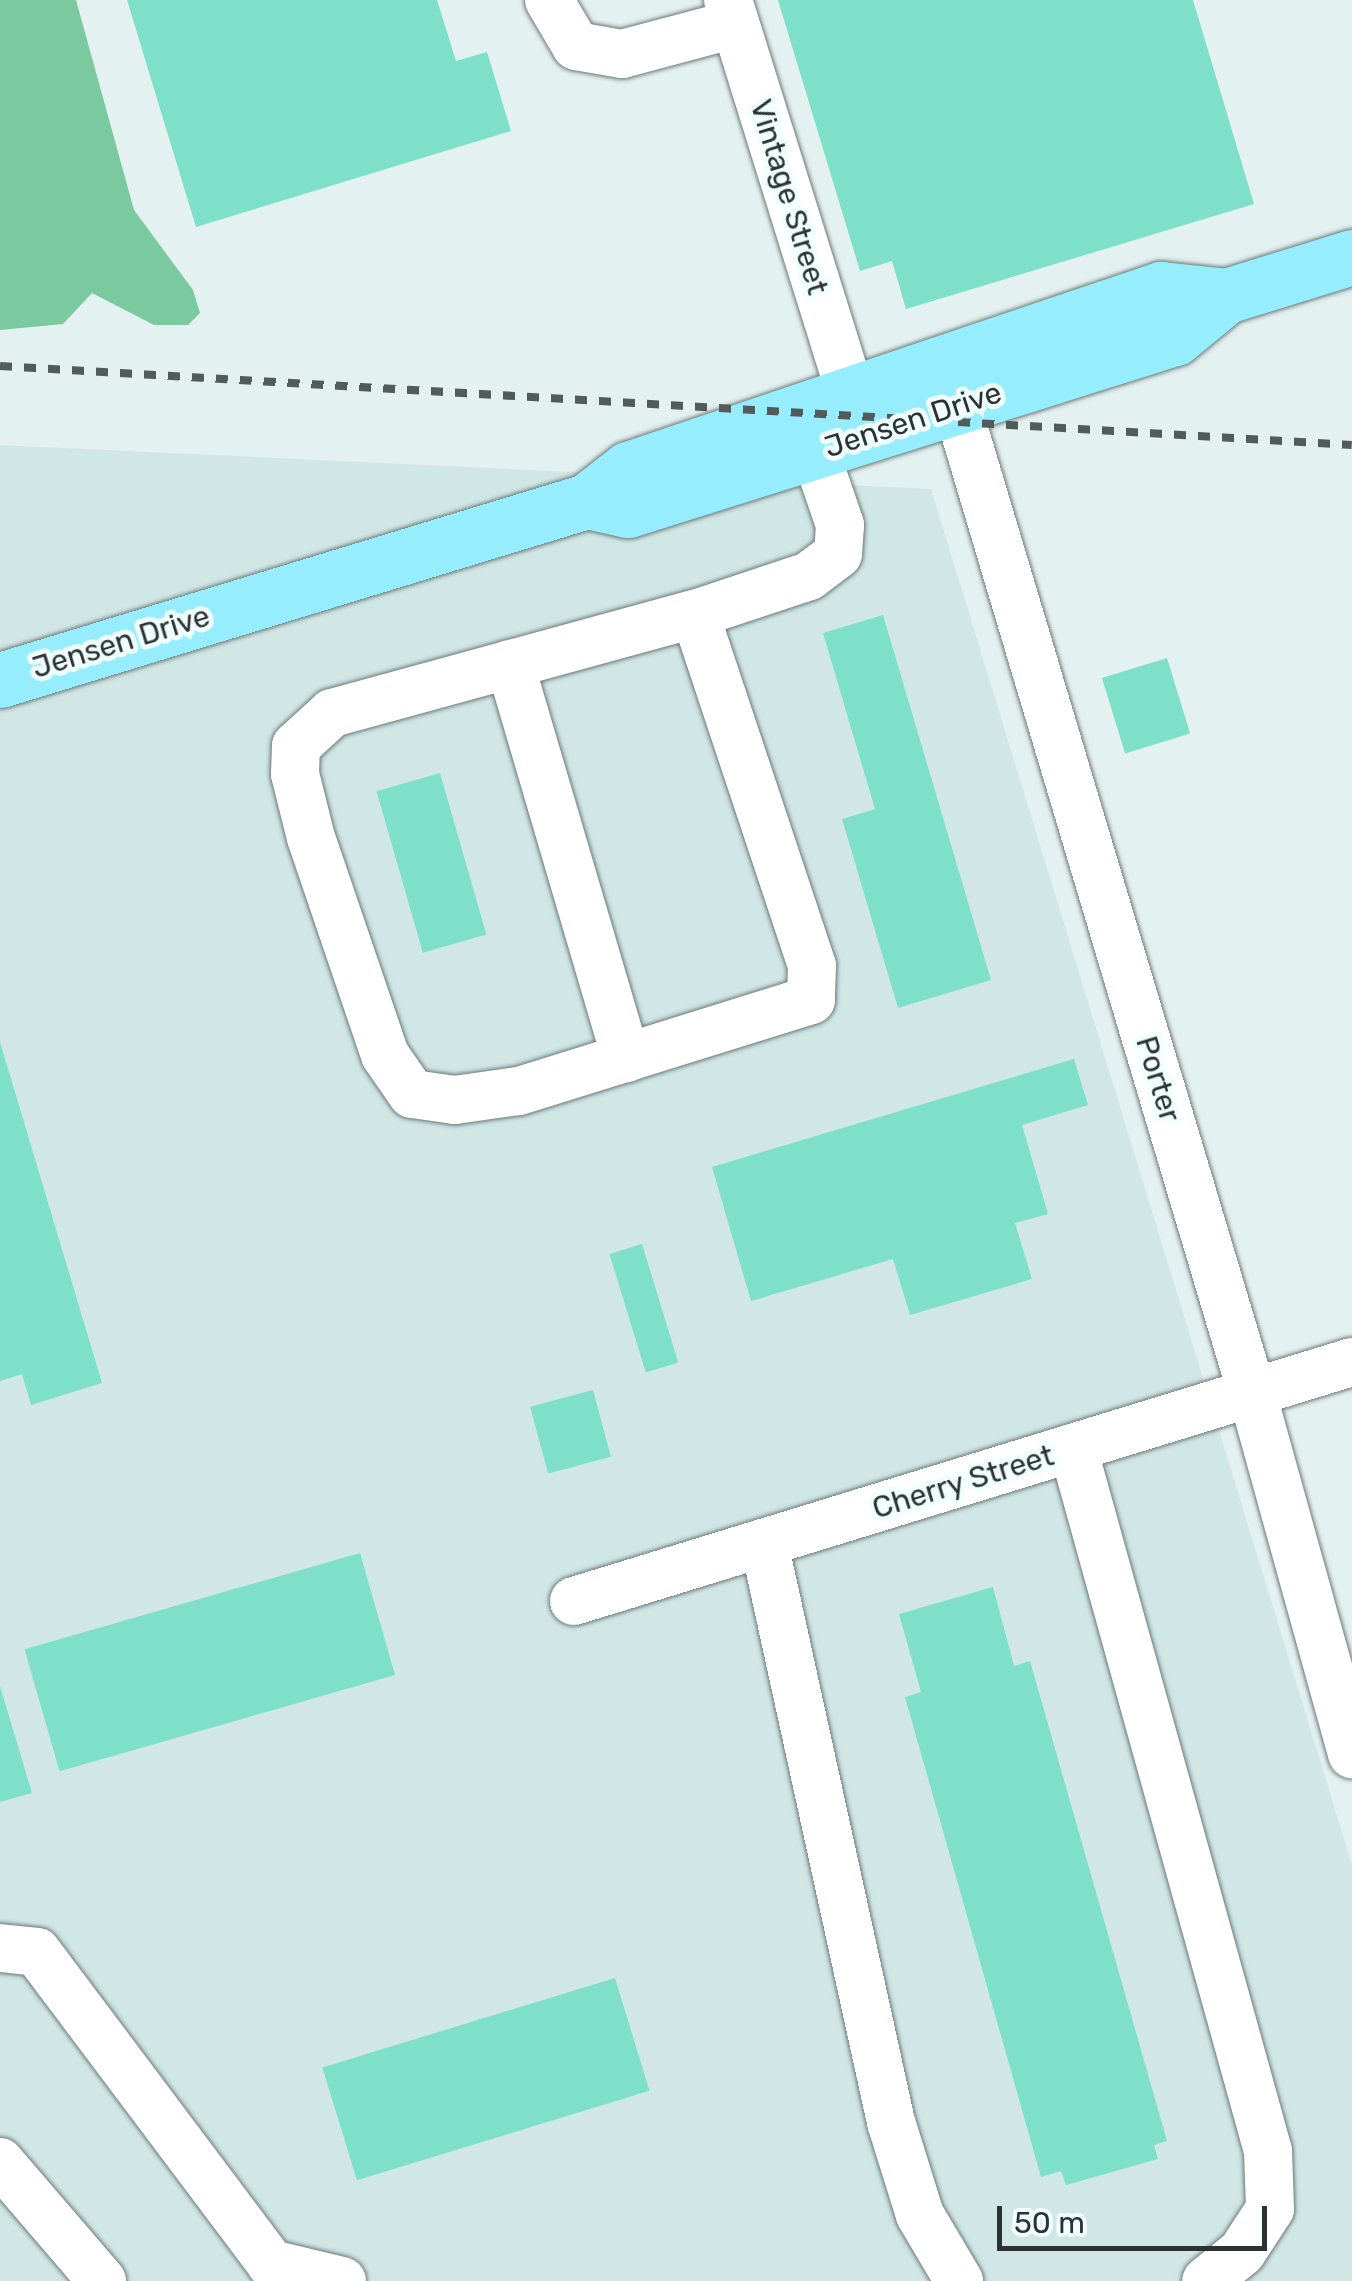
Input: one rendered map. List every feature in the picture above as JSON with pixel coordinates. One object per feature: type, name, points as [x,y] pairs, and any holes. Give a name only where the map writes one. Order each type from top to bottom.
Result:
[{"type":"main road","name":"Jensen Drive","points":[[587,500],[628,510],[815,452],[1175,338],[1226,296],[1352,258]]},
{"type":"main road","name":"Jensen Drive","points":[[0,680],[587,500],[628,469],[1161,289],[1226,296]]},
{"type":"street","points":[[549,0],[576,46],[622,54],[732,12]]},
{"type":"street","name":"Vintage Street","points":[[732,12],[851,394]]},
{"type":"street","name":"Porter","points":[[957,406],[1252,1393],[1352,1754]]},
{"type":"street","points":[[696,614],[812,966],[811,1000],[518,1091],[455,1100],[412,1094],[385,1055],[311,838],[294,774],[296,746],[332,712],[696,614],[809,576],[838,554],[840,526],[815,452]]},
{"type":"street","points":[[510,664],[626,1058]]},
{"type":"street","name":"Cherry Street","points":[[574,1601],[1352,1362]]},
{"type":"street","points":[[1072,1448],[1268,2151],[1270,2209],[1242,2252],[1206,2281]]},
{"type":"street","points":[[764,1543],[891,2122],[920,2214],[959,2281]]},
{"type":"street","points":[[0,1948],[37,1952],[271,2264],[342,2281]]},
{"type":"street","points":[[0,2162],[102,2281]]},
{"type":"shaded area","points":[[0,445],[931,489],[1352,1865],[1352,2281],[0,2281]]},
{"type":"green space","points":[[0,0],[76,0],[134,210],[193,290],[200,313],[188,325],[154,325],[92,293],[63,324],[0,330]]},
{"type":"building","points":[[127,0],[437,0],[456,61],[487,52],[511,131],[196,227]]},
{"type":"building","points":[[778,0],[1193,0],[1254,204],[906,309],[892,261],[860,271]]},
{"type":"building","points":[[883,615],[991,980],[898,1008],[842,819],[875,809],[823,633]]},
{"type":"building","points":[[1167,658],[1190,734],[1125,753],[1102,678]]},
{"type":"building","points":[[440,773],[486,934],[423,953],[377,791]]},
{"type":"building","points":[[0,1042],[102,1383],[31,1405],[22,1374],[0,1381]]},
{"type":"building","points":[[1074,1059],[1088,1105],[1022,1125],[1048,1214],[1015,1223],[1032,1279],[910,1315],[893,1259],[751,1301],[712,1167]]},
{"type":"building","points":[[642,1244],[678,1363],[646,1373],[609,1254]]},
{"type":"building","points":[[593,1390],[611,1457],[548,1473],[530,1407]]},
{"type":"building","points":[[360,1553],[395,1675],[60,1771],[25,1649]]},
{"type":"building","points":[[993,1587],[1014,1666],[1030,1661],[1167,2141],[1154,2145],[1158,2159],[1066,2185],[1061,2171],[1041,2177],[905,1697],[921,1692],[899,1614]]},
{"type":"building","points":[[0,1686],[32,1793],[0,1802]]},
{"type":"building","points":[[615,1978],[649,2091],[357,2180],[322,2067]]},
{"type":"railway","points":[[0,366],[1352,445]]}]
